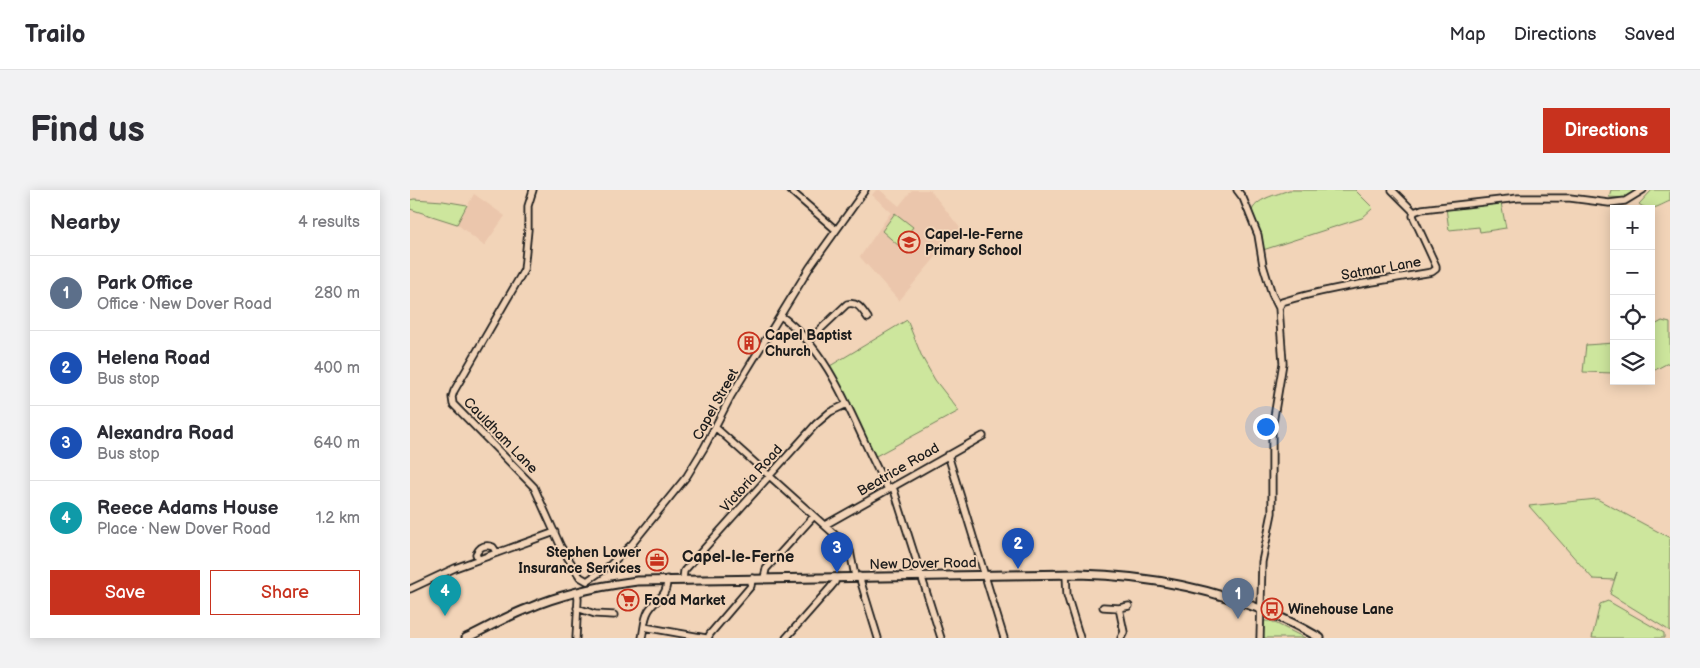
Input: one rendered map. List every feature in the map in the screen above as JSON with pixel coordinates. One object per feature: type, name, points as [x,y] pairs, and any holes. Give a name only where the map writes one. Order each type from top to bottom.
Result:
[{"type":"main road","name":"New Dover Road","points":[[466,638],[530,607],[587,589],[637,580],[1066,574],[1115,575],[1170,582],[1220,595],[1262,609],[1320,638]]},
{"type":"street","name":"Cauldham Lane","points":[[533,190],[528,206],[524,270],[452,397],[453,404],[458,412],[534,487],[561,547],[581,578],[587,581]]},
{"type":"street","points":[[790,190],[836,230]]},
{"type":"street","name":"Capel Street","points":[[587,581],[609,566],[639,536],[687,476],[702,453],[731,396],[810,268],[865,190]]},
{"type":"street","points":[[1237,190],[1243,198],[1258,235],[1263,264],[1272,294],[1279,308],[1284,367],[1276,396],[1272,429],[1272,513],[1262,562],[1260,638]]},
{"type":"street","points":[[1392,190],[1414,212],[1422,208],[1518,198],[1570,198],[1609,203],[1624,201],[1643,190]]},
{"type":"street","name":"Satmar Lane","points":[[1279,308],[1282,302],[1347,286],[1432,272],[1436,269],[1436,266],[1413,216],[1414,212]]},
{"type":"street","points":[[808,341],[847,304],[858,305],[868,318]]},
{"type":"street","points":[[781,316],[808,341],[830,373],[891,488],[941,638]]},
{"type":"street","name":"Victoria Road","points":[[683,579],[684,571],[823,417],[834,409],[848,404]]},
{"type":"street","points":[[715,427],[849,549],[878,638]]},
{"type":"street","name":"Beatrice Road","points":[[825,526],[983,436]]},
{"type":"street","points":[[948,455],[1004,638]]},
{"type":"street","points":[[764,578],[766,569],[814,516]]},
{"type":"street","points":[[410,589],[455,568],[555,532]]},
{"type":"street","points":[[478,559],[476,554],[482,546],[493,546],[497,553]]},
{"type":"street","points":[[1066,574],[1067,595],[1080,638]]},
{"type":"street","points":[[786,638],[835,582],[835,577]]},
{"type":"street","points":[[644,626],[707,638],[751,586],[752,578]]},
{"type":"street","points":[[642,638],[650,610],[666,592],[667,579]]},
{"type":"street","points":[[587,581],[587,589]]},
{"type":"street","points":[[576,592],[576,638]]},
{"type":"street","points":[[1103,607],[1119,608],[1129,606]]},
{"type":"street","points":[[577,608],[595,614],[614,615]]},
{"type":"street","points":[[1119,608],[1124,634],[1121,638]]},
{"type":"shaded area","name":"Capel-le-Ferne Primary School","points":[[876,190],[880,190],[899,206],[912,190],[930,190],[960,228],[899,301],[860,257],[891,212],[872,195]]},
{"type":"shaded area","points":[[474,194],[505,216],[484,246],[457,224]]},
{"type":"green space","points":[[1289,190],[1355,190],[1373,208],[1362,218],[1263,250],[1262,239],[1251,213],[1253,208],[1262,200]]},
{"type":"green space","points":[[1611,190],[1637,190],[1625,198],[1609,197]]},
{"type":"green space","points":[[1652,190],[1670,190],[1670,201],[1658,207],[1655,207],[1655,205],[1639,204]]},
{"type":"green space","points":[[410,200],[467,205],[457,224],[410,209]]},
{"type":"green space","points":[[1501,203],[1506,228],[1480,232],[1479,227],[1449,230],[1446,208]]},
{"type":"green space","points":[[895,213],[913,227],[899,246],[882,231]]},
{"type":"green space","points":[[907,320],[922,357],[935,380],[959,411],[874,457],[830,366]]},
{"type":"green space","points":[[1662,321],[1670,323],[1670,362],[1655,370],[1655,340],[1655,325]]},
{"type":"green space","points":[[1610,343],[1610,373],[1583,372],[1586,345]]},
{"type":"green space","points":[[1597,499],[1670,538],[1670,631],[1610,594],[1617,572],[1614,580],[1593,579],[1529,506]]},
{"type":"green space","points":[[1608,601],[1664,633],[1664,638],[1592,638],[1600,604]]},
{"type":"green space","points":[[1262,621],[1271,621],[1305,638],[1262,638]]},
{"type":"place","name":"Capel-le-Ferne Primary School","points":[[909,242]]},
{"type":"place","name":"Capel Baptist Church","points":[[749,343]]},
{"type":"place","name":"Stephen Lower Insurance Services","points":[[657,560]]},
{"type":"place","name":"Helena Road","points":[[1018,569]]},
{"type":"place","name":"Alexandra Road","points":[[837,573]]},
{"type":"place","name":"Food Market","points":[[628,600]]},
{"type":"place","name":"Winehouse Lane","points":[[1272,609]]},
{"type":"place","name":"Reece Adams House","points":[[445,616]]},
{"type":"place","name":"Park Office","points":[[1238,619]]},
{"type":"district","name":"Capel-le-Ferne","points":[[738,556]]}]
